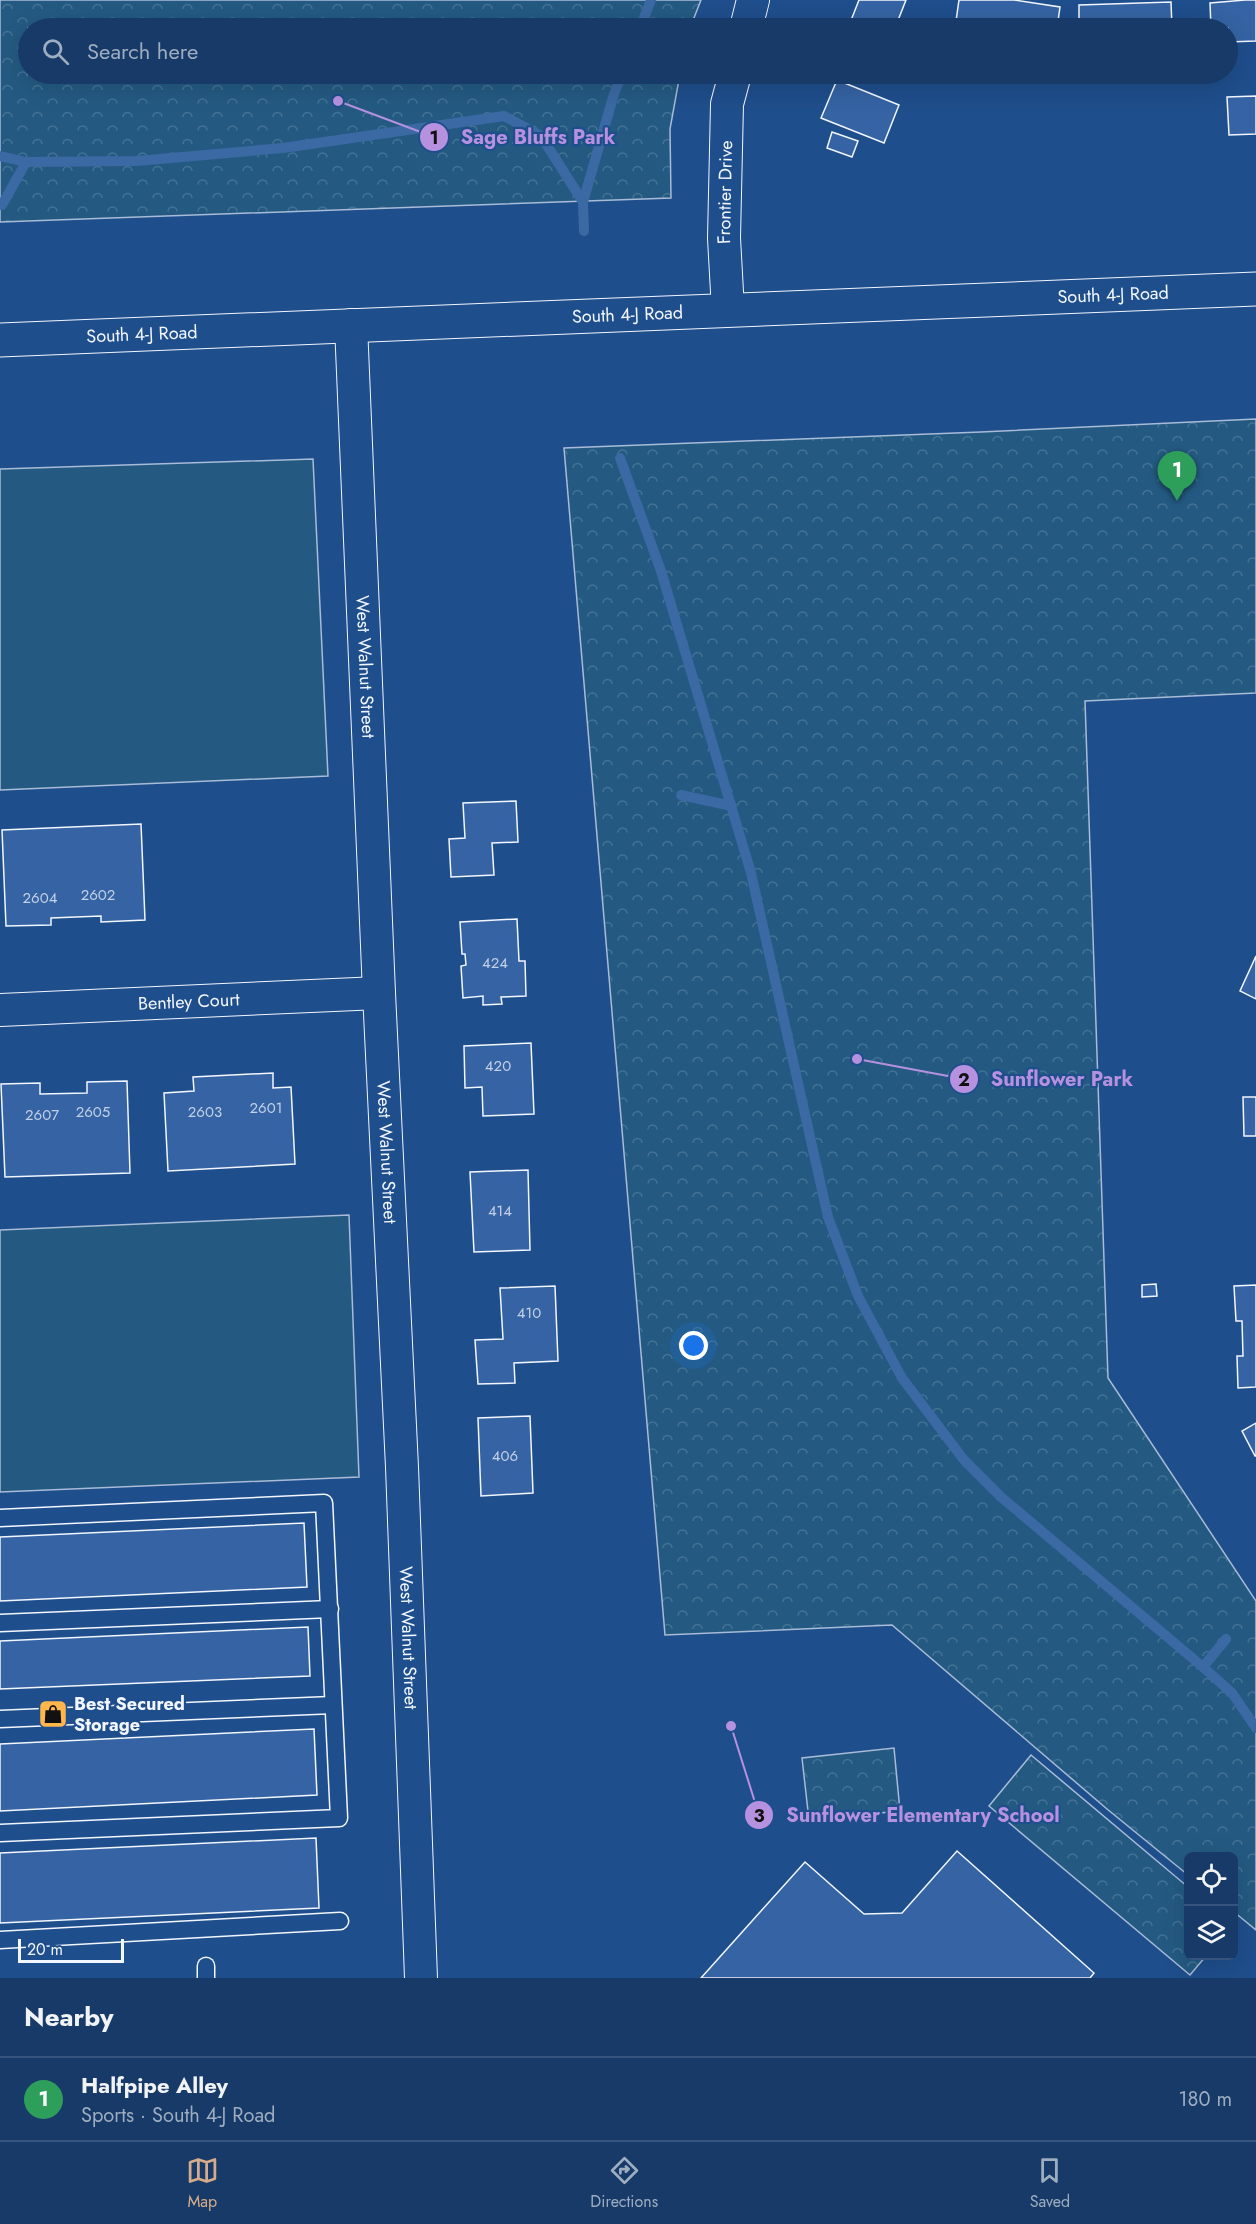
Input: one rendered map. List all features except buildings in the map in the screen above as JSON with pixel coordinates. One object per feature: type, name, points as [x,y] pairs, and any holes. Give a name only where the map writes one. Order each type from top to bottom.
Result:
[{"type":"main road","name":"South 4-J Road","points":[[0,340],[1256,289]]},
{"type":"street","points":[[748,18],[753,0]]},
{"type":"street","name":"Frontier Drive","points":[[728,310],[724,238],[727,104],[732,84]]},
{"type":"street","name":"West Walnut Street","points":[[351,325],[379,993],[402,1467],[421,1978]]},
{"type":"street","name":"Bentley Court","points":[[0,1010],[379,993]]},
{"type":"lane","points":[[0,1518],[324,1503],[339,1818],[0,1833]]},
{"type":"lane","points":[[0,1623],[330,1609]]},
{"type":"lane","points":[[0,1719],[333,1706]]},
{"type":"lane","points":[[0,1940],[340,1921]]},
{"type":"green space","points":[[0,0],[701,0],[694,18],[18,18],[18,84],[678,84],[670,129],[671,198],[0,222]]},
{"type":"green space","points":[[1256,419],[1256,693],[1085,701],[1108,1378],[1256,1601],[1256,1930],[1238,1915],[1238,1852],[1184,1852],[1184,1872],[892,1625],[665,1635],[564,448]]},
{"type":"green space","points":[[313,459],[328,776],[0,790],[0,469]]},
{"type":"green space","points":[[349,1215],[359,1477],[0,1492],[0,1230]]},
{"type":"green space","points":[[894,1748],[900,1811],[809,1820],[802,1758]]},
{"type":"green space","points":[[1031,1755],[1184,1884],[1184,1960],[1203,1960],[1190,1975],[989,1806]]},
{"type":"waterway","points":[[644,18],[651,0]]},
{"type":"waterway","points":[[584,231],[583,202],[618,84]]},
{"type":"waterway","points":[[0,156],[26,162],[137,161],[283,148],[504,116],[541,136],[583,202]]},
{"type":"waterway","points":[[0,205],[26,162]]},
{"type":"waterway","points":[[620,458],[661,571],[751,873],[828,1217],[858,1296],[902,1378],[964,1460],[1001,1497],[1232,1693],[1256,1728]]},
{"type":"waterway","points":[[681,795],[732,806]]},
{"type":"waterway","points":[[1203,1667],[1226,1639]]},
{"type":"place","name":"Sage Bluffs Park","points":[[338,101]]},
{"type":"place","name":"Halfpipe Alley","points":[[1177,501]]},
{"type":"place","name":"Sunflower Park","points":[[857,1059]]},
{"type":"place","name":"Best Secured Storage","points":[[53,1714]]},
{"type":"place","name":"Sunflower Elementary School","points":[[731,1726]]}]
